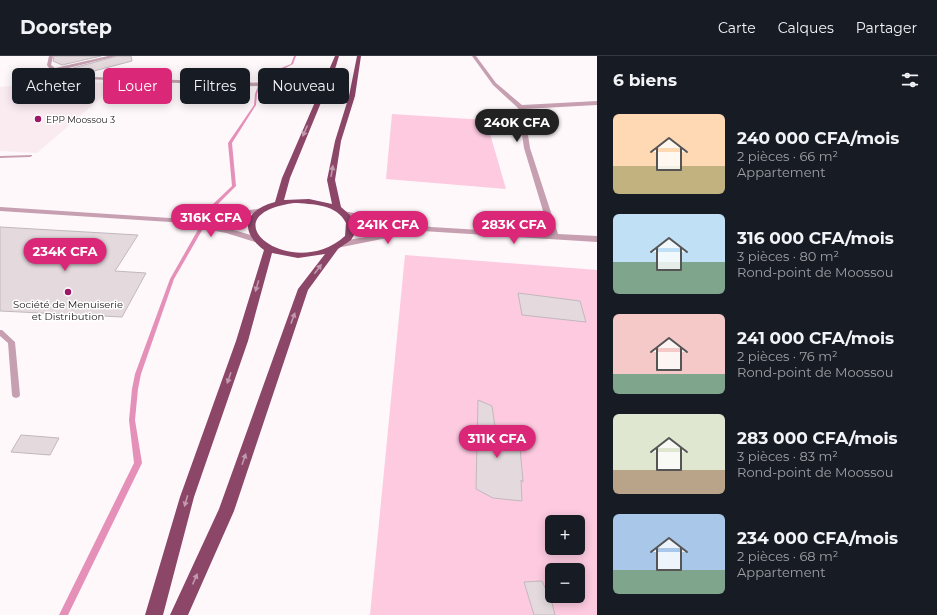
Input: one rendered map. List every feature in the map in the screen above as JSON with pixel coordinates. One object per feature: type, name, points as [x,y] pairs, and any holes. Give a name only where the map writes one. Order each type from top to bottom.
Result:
[{"type":"highway","points":[[332,68],[337,56]]},
{"type":"highway","points":[[340,211],[331,180],[338,141],[352,96],[359,56]]},
{"type":"highway","points":[[279,203],[286,178],[317,104]]},
{"type":"highway","points":[[179,615],[226,511],[303,289],[338,246],[349,236],[351,228],[349,220],[340,211],[325,204],[294,200],[279,203],[262,210],[251,224],[251,232],[255,239],[269,249],[284,254],[318,254],[338,246]]},
{"type":"highway","points":[[154,615],[187,497],[242,341],[269,249]]},
{"type":"street","points":[[51,56],[49,65],[52,68]]},
{"type":"street","points":[[63,68],[114,56]]},
{"type":"street","points":[[474,56],[490,81],[520,107],[527,148],[555,237]]},
{"type":"street","points":[[95,80],[258,83]]},
{"type":"street","points":[[520,107],[597,103]]},
{"type":"street","points":[[0,209],[170,220],[227,230],[255,239]]},
{"type":"street","points":[[170,220],[222,217],[262,210]]},
{"type":"street","points":[[340,211],[431,230],[597,239]]},
{"type":"street","points":[[338,246],[387,235],[431,230]]},
{"type":"lane","points":[[0,156],[30,156]]},
{"type":"lane","points":[[0,332],[11,342],[16,395]]},
{"type":"shaded area","name":"EPP Moossou 3","points":[[95,83],[103,83],[103,96],[95,103]]},
{"type":"shaded area","name":"EPP Moossou 3","points":[[12,86],[12,104],[94,104],[37,153],[0,151],[0,87]]},
{"type":"shaded area","points":[[392,114],[486,120],[506,189],[386,179]]},
{"type":"shaded area","points":[[405,255],[597,270],[597,615],[370,615]]},
{"type":"building","points":[[54,56],[101,56],[62,65],[53,61]]},
{"type":"building","points":[[117,56],[131,56],[132,61],[95,71],[95,68],[74,68]]},
{"type":"building","points":[[0,227],[138,235],[115,271],[146,273],[122,317],[0,311]]},
{"type":"building","points":[[518,293],[580,301],[586,322],[522,315]]},
{"type":"building","points":[[478,400],[492,406],[495,427],[519,435],[523,482],[521,480],[522,501],[493,498],[476,489]]},
{"type":"building","points":[[21,435],[59,438],[50,455],[11,452]]},
{"type":"building","points":[[542,581],[545,588],[545,603],[552,603],[555,615],[534,615],[524,582]]},
{"type":"waterway","points":[[63,615],[138,463],[132,420],[135,389],[138,374],[172,279],[214,205],[234,186],[230,143],[255,105],[256,94],[259,87],[275,72],[292,64],[295,56]]},
{"type":"place","name":"EPP Moossou 3","points":[[38,119]]},
{"type":"place","name":"Société de Menuiserie et Distribution","points":[[68,292]]}]
